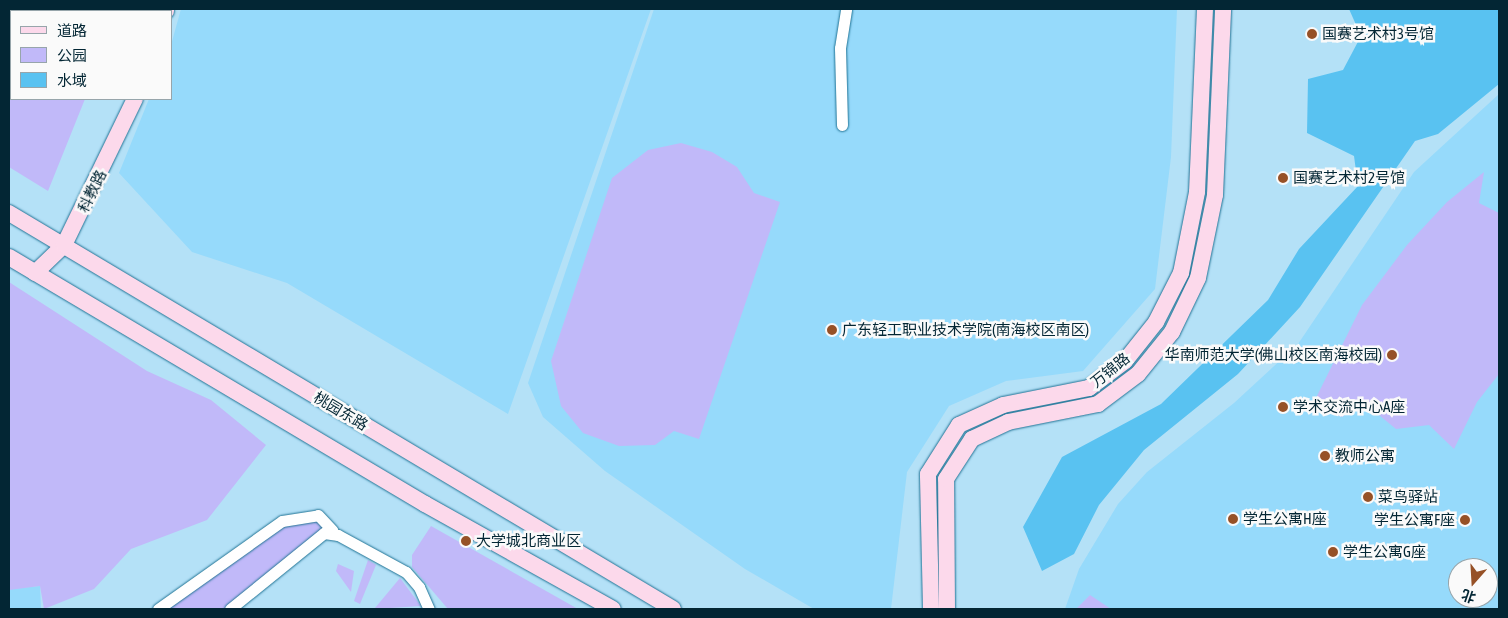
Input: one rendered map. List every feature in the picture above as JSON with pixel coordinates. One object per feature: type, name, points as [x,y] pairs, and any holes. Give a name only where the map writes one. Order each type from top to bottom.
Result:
[{"type":"street","points":[[842,125],[840,48],[846,9]]},
{"type":"street","name":"万锦路","points":[[931,609],[928,474],[959,425],[1003,405],[1089,388],[1125,361],[1156,322],[1180,273],[1197,192],[1205,9]]},
{"type":"street","name":"万锦路","points":[[947,609],[946,480],[972,439],[1008,422],[1098,404],[1138,374],[1172,332],[1198,278],[1215,195],[1223,9]]},
{"type":"street","name":"科教路","points":[[60,243],[123,100]]},
{"type":"street","name":"科教路","points":[[35,272],[60,243],[134,100]]},
{"type":"street","name":"桃园东路","points":[[9,213],[673,609]]},
{"type":"street","points":[[9,257],[425,504],[614,609]]},
{"type":"street","points":[[158,609],[282,521],[318,515],[332,530]]},
{"type":"street","points":[[230,609],[324,533],[338,535],[406,572],[420,587],[429,609]]},
{"type":"shaded area","points":[[181,9],[651,9],[508,414],[287,283],[192,252],[119,173],[149,100],[172,100],[172,41]]},
{"type":"shaded area","name":"广东轻工职业技术学院(南海校区南区)","points":[[654,9],[1177,9],[1171,157],[1155,289],[1083,371],[1006,381],[949,406],[907,472],[891,609],[814,609],[745,569],[605,471],[543,417],[528,383]]},
{"type":"shaded area","name":"华南师范大学(佛山校区南海校园)","points":[[1499,94],[1499,609],[1065,609],[1079,569],[1118,504],[1147,472],[1234,403],[1298,344],[1414,172]]},
{"type":"shaded area","points":[[40,586],[41,609],[9,609],[9,589]]},
{"type":"green space","points":[[9,9],[121,9],[10,10],[10,100],[85,100],[48,191],[9,167]]},
{"type":"green space","points":[[681,143],[712,152],[737,167],[754,193],[780,202],[699,439],[674,431],[655,445],[619,446],[583,433],[561,406],[551,361],[612,178],[648,150]]},
{"type":"green space","points":[[1484,172],[1479,203],[1499,213],[1499,374],[1477,402],[1454,449],[1429,425],[1396,429],[1363,402],[1342,417],[1313,404],[1362,305],[1407,245],[1447,202]]},
{"type":"green space","points":[[9,282],[147,371],[211,400],[266,445],[207,520],[131,549],[94,589],[44,609],[40,586],[9,590]]},
{"type":"green space","points":[[282,521],[316,521],[332,530],[227,609],[158,609]]},
{"type":"green space","points":[[431,526],[578,609],[448,609],[412,567],[412,555]]},
{"type":"green space","points":[[368,560],[376,565],[360,604],[354,601]]},
{"type":"green space","points":[[338,564],[354,571],[351,592],[336,571]]},
{"type":"green space","points":[[400,578],[421,606],[375,609],[375,608]]},
{"type":"green space","points":[[1090,595],[1111,609],[1076,609]]},
{"type":"water","points":[[1349,9],[1499,9],[1499,84],[1438,134],[1415,141],[1300,307],[1238,374],[1144,450],[1099,505],[1074,554],[1042,571],[1023,527],[1062,457],[1161,404],[1268,300],[1299,249],[1358,186],[1354,156],[1307,133],[1308,79],[1343,70],[1361,36]]},
{"type":"place","name":"国赛艺术村3号馆","points":[[1312,34]]},
{"type":"place","name":"国赛艺术村2号馆","points":[[1283,178]]},
{"type":"place","name":"广东轻工职业技术学院(南海校区南区)","points":[[832,330]]},
{"type":"place","name":"华南师范大学(佛山校区南海校园)","points":[[1392,355]]},
{"type":"place","name":"学术交流中心A座","points":[[1283,407]]},
{"type":"place","name":"教师公寓","points":[[1325,456]]},
{"type":"place","name":"菜鸟驿站","points":[[1368,497]]},
{"type":"place","name":"学生公寓H座","points":[[1233,519]]},
{"type":"place","name":"学生公寓F座","points":[[1465,520]]},
{"type":"place","name":"大学城北商业区","points":[[466,541]]},
{"type":"place","name":"学生公寓G座","points":[[1333,552]]}]
